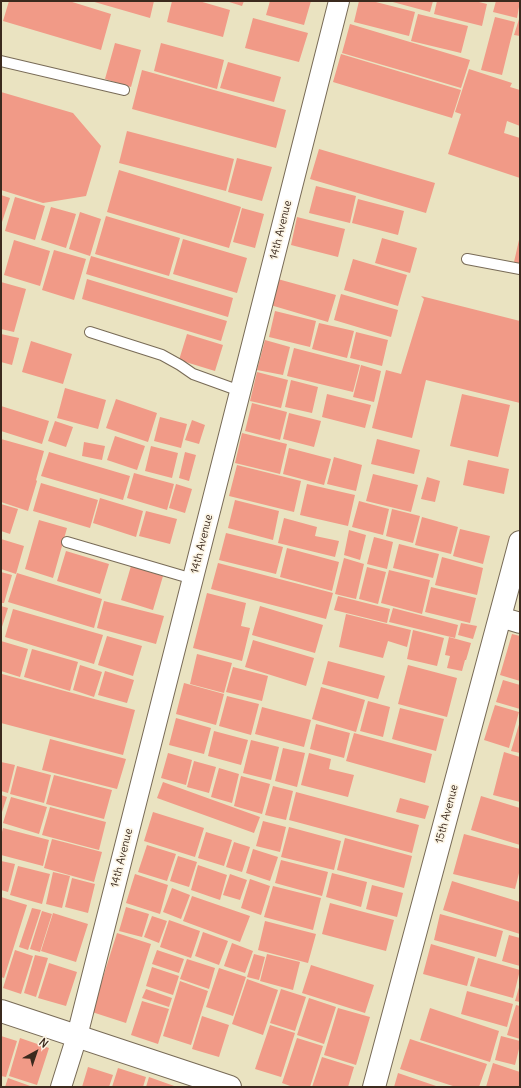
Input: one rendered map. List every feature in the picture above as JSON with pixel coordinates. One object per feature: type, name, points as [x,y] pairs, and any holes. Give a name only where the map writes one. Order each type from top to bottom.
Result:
[{"type":"main road","name":"15th Avenue","points":[[374,1087],[510,620],[520,542]]},
{"type":"main road","points":[[1,1011],[230,1087]]},
{"type":"street","name":"14th Avenue","points":[[61,1087],[77,1036],[339,1]]},
{"type":"lane","points":[[1,61],[124,90]]},
{"type":"lane","points":[[467,259],[520,270]]},
{"type":"lane","points":[[90,332],[162,355],[193,374],[240,391]]},
{"type":"lane","points":[[67,542],[193,579]]},
{"type":"building","points":[[9,1],[69,1],[111,14],[101,50],[3,21]]},
{"type":"building","points":[[91,1],[154,1],[150,18]]},
{"type":"building","points":[[172,1],[199,1],[230,10],[223,37],[167,22]]},
{"type":"building","points":[[226,1],[244,1],[242,6]]},
{"type":"building","points":[[270,1],[311,1],[304,25],[266,15]]},
{"type":"building","points":[[359,1],[372,1],[415,12],[409,36],[354,22]]},
{"type":"building","points":[[389,1],[433,1],[430,12]]},
{"type":"building","points":[[437,1],[475,1],[487,4],[482,26],[434,14]]},
{"type":"building","points":[[496,1],[520,1],[517,18],[493,12]]},
{"type":"building","points":[[418,14],[468,26],[461,53],[411,41]]},
{"type":"building","points":[[520,16],[520,36],[514,35]]},
{"type":"building","points":[[495,17],[515,22],[502,75],[481,70]]},
{"type":"building","points":[[253,18],[308,33],[299,62],[245,48]]},
{"type":"building","points":[[350,24],[470,60],[461,88],[342,53]]},
{"type":"building","points":[[115,43],[141,50],[131,87],[105,79]]},
{"type":"building","points":[[161,43],[224,60],[217,89],[154,71]]},
{"type":"building","points":[[341,54],[461,90],[452,118],[333,82]]},
{"type":"building","points":[[228,62],[281,77],[274,102],[220,88]]},
{"type":"building","points":[[469,69],[512,83],[510,87],[520,90],[520,126],[507,121],[504,133],[520,138],[520,178],[448,154],[461,114],[455,112]]},
{"type":"building","points":[[142,70],[286,110],[276,148],[132,109]]},
{"type":"building","points":[[1,92],[73,113],[101,146],[86,196],[43,203],[1,190]]},
{"type":"building","points":[[127,131],[234,159],[226,191],[119,163]]},
{"type":"building","points":[[319,149],[435,183],[426,213],[310,179]]},
{"type":"building","points":[[237,158],[272,167],[262,201],[228,192]]},
{"type":"building","points":[[119,170],[241,207],[229,248],[107,212]]},
{"type":"building","points":[[316,186],[356,196],[350,223],[309,213]]},
{"type":"building","points":[[1,195],[10,198],[1,225]]},
{"type":"building","points":[[15,197],[45,206],[35,240],[5,231]]},
{"type":"building","points":[[358,199],[404,211],[398,235],[352,223]]},
{"type":"building","points":[[51,207],[76,214],[66,248],[41,240]]},
{"type":"building","points":[[242,208],[264,214],[255,248],[233,242]]},
{"type":"building","points":[[80,212],[101,219],[90,256],[69,249]]},
{"type":"building","points":[[106,216],[180,238],[169,276],[95,254]]},
{"type":"building","points":[[297,217],[345,229],[338,257],[291,245]]},
{"type":"building","points":[[382,238],[417,248],[410,273],[375,263]]},
{"type":"building","points":[[183,239],[247,258],[237,293],[173,274]]},
{"type":"building","points":[[14,240],[50,251],[40,286],[4,275]]},
{"type":"building","points":[[520,240],[520,264],[514,262]]},
{"type":"building","points":[[54,250],[86,259],[74,300],[42,290]]},
{"type":"building","points":[[91,256],[233,298],[228,317],[86,274]]},
{"type":"building","points":[[353,259],[407,275],[398,306],[344,290]]},
{"type":"building","points":[[274,278],[336,295],[328,322],[267,304]]},
{"type":"building","points":[[87,279],[227,321],[221,341],[82,299]]},
{"type":"building","points":[[1,282],[26,289],[14,332],[1,329]]},
{"type":"building","points":[[341,294],[398,310],[391,337],[334,320]]},
{"type":"building","points":[[421,296],[520,321],[520,403],[426,380],[412,438],[372,428],[386,370],[401,374],[424,299]]},
{"type":"building","points":[[275,311],[316,321],[310,347],[269,337]]},
{"type":"building","points":[[319,323],[354,331],[347,358],[312,349]]},
{"type":"building","points":[[356,332],[388,340],[382,366],[350,358]]},
{"type":"building","points":[[1,334],[19,338],[12,365],[1,362]]},
{"type":"building","points":[[187,334],[223,345],[215,371],[179,360]]},
{"type":"building","points":[[265,340],[290,347],[283,375],[257,370]]},
{"type":"building","points":[[31,341],[72,354],[63,384],[22,372]]},
{"type":"building","points":[[294,348],[360,365],[353,392],[287,376]]},
{"type":"building","points":[[361,365],[381,371],[374,402],[353,397]]},
{"type":"building","points":[[257,372],[288,380],[281,408],[250,401]]},
{"type":"building","points":[[291,380],[318,387],[312,413],[285,407]]},
{"type":"building","points":[[65,388],[106,400],[98,429],[57,418]]},
{"type":"building","points":[[327,394],[371,405],[365,428],[322,417]]},
{"type":"building","points":[[462,394],[510,405],[498,457],[450,446]]},
{"type":"building","points":[[116,399],[157,413],[148,442],[106,428]]},
{"type":"building","points":[[252,403],[287,412],[280,440],[245,431]]},
{"type":"building","points":[[1,406],[49,421],[42,444],[1,431]]},
{"type":"building","points":[[289,413],[321,421],[314,447],[283,439]]},
{"type":"building","points":[[160,417],[187,424],[181,448],[154,441]]},
{"type":"building","points":[[192,420],[205,425],[199,444],[185,440]]},
{"type":"building","points":[[55,421],[73,427],[66,447],[48,441]]},
{"type":"building","points":[[242,433],[287,444],[280,474],[235,463]]},
{"type":"building","points":[[115,436],[145,446],[137,470],[107,460]]},
{"type":"building","points":[[1,439],[44,451],[28,511],[1,502]]},
{"type":"building","points":[[377,439],[420,450],[414,474],[371,464]]},
{"type":"building","points":[[84,442],[105,446],[102,460],[82,456]]},
{"type":"building","points":[[151,446],[178,453],[172,478],[145,471]]},
{"type":"building","points":[[289,448],[331,459],[324,485],[283,474]]},
{"type":"building","points":[[49,452],[130,476],[123,500],[41,476]]},
{"type":"building","points":[[185,452],[196,455],[189,481],[179,478]]},
{"type":"building","points":[[334,457],[362,465],[356,491],[327,484]]},
{"type":"building","points":[[468,460],[509,469],[504,494],[463,485]]},
{"type":"building","points":[[237,465],[301,481],[294,512],[229,496]]},
{"type":"building","points":[[134,473],[174,484],[167,510],[127,498]]},
{"type":"building","points":[[373,474],[418,485],[411,512],[366,501]]},
{"type":"building","points":[[427,477],[440,481],[435,502],[421,499]]},
{"type":"building","points":[[41,483],[98,500],[90,528],[33,511]]},
{"type":"building","points":[[176,484],[192,489],[185,513],[169,508]]},
{"type":"building","points":[[307,484],[355,495],[348,526],[300,515]]},
{"type":"building","points":[[100,498],[143,511],[136,537],[93,523]]},
{"type":"building","points":[[235,500],[279,511],[273,540],[228,528]]},
{"type":"building","points":[[359,501],[389,509],[383,535],[352,527]]},
{"type":"building","points":[[1,504],[18,509],[10,534],[1,531]]},
{"type":"building","points":[[392,509],[420,516],[413,543],[386,536]]},
{"type":"building","points":[[146,511],[177,519],[170,544],[139,536]]},
{"type":"building","points":[[422,517],[458,527],[451,554],[415,545]]},
{"type":"building","points":[[284,518],[317,527],[315,536],[339,541],[335,557],[278,543]]},
{"type":"building","points":[[39,520],[67,528],[53,578],[25,569]]},
{"type":"building","points":[[460,529],[490,536],[483,564],[453,556]]},
{"type":"building","points":[[349,530],[366,535],[360,560],[344,555]]},
{"type":"building","points":[[226,533],[283,547],[276,574],[219,560]]},
{"type":"building","points":[[374,537],[393,542],[387,569],[367,564]]},
{"type":"building","points":[[1,539],[24,546],[16,574],[1,569]]},
{"type":"building","points":[[399,544],[439,554],[433,578],[393,568]]},
{"type":"building","points":[[287,548],[339,562],[332,591],[280,577]]},
{"type":"building","points":[[66,551],[109,564],[100,594],[57,581]]},
{"type":"building","points":[[442,557],[483,568],[477,595],[435,585]]},
{"type":"building","points":[[344,558],[364,564],[356,599],[335,594]]},
{"type":"building","points":[[218,563],[333,593],[326,619],[211,589]]},
{"type":"building","points":[[131,566],[163,576],[153,610],[121,600]]},
{"type":"building","points":[[367,567],[386,572],[378,604],[359,599]]},
{"type":"building","points":[[389,570],[430,580],[422,614],[381,603]]},
{"type":"building","points":[[1,572],[12,575],[4,603],[1,603]]},
{"type":"building","points":[[17,573],[102,599],[94,628],[8,602]]},
{"type":"building","points":[[431,587],[476,598],[470,623],[425,612]]},
{"type":"building","points":[[207,593],[246,603],[241,626],[250,628],[242,661],[193,648]]},
{"type":"building","points":[[338,596],[390,609],[387,623],[334,610]]},
{"type":"building","points":[[104,601],[164,616],[156,644],[97,628]]},
{"type":"building","points":[[1,606],[8,608],[1,630]]},
{"type":"building","points":[[260,606],[323,625],[315,653],[252,635]]},
{"type":"building","points":[[393,608],[458,625],[455,638],[389,622]]},
{"type":"building","points":[[13,609],[103,635],[94,664],[5,637]]},
{"type":"building","points":[[346,614],[411,630],[407,647],[388,641],[383,658],[339,647]]},
{"type":"building","points":[[461,623],[477,626],[473,639],[458,635]]},
{"type":"building","points":[[413,630],[444,638],[437,666],[407,659]]},
{"type":"building","points":[[512,634],[520,636],[520,681],[500,675]]},
{"type":"building","points":[[107,636],[142,646],[133,676],[98,665]]},
{"type":"building","points":[[449,637],[471,643],[462,671],[447,668],[450,656],[445,655]]},
{"type":"building","points":[[253,640],[314,658],[306,686],[245,667]]},
{"type":"building","points":[[1,641],[28,649],[20,677],[1,671]]},
{"type":"building","points":[[32,649],[78,662],[70,691],[24,677]]},
{"type":"building","points":[[197,654],[232,663],[224,693],[190,684]]},
{"type":"building","points":[[328,661],[385,676],[378,699],[322,684]]},
{"type":"building","points":[[80,665],[102,672],[94,697],[73,690]]},
{"type":"building","points":[[408,665],[457,678],[447,717],[398,704]]},
{"type":"building","points":[[233,667],[268,676],[262,701],[226,692]]},
{"type":"building","points":[[105,671],[134,680],[127,703],[98,695]]},
{"type":"building","points":[[2,674],[135,710],[123,755],[1,723]]},
{"type":"building","points":[[503,680],[520,685],[520,709],[496,702]]},
{"type":"building","points":[[184,683],[224,694],[216,725],[176,714]]},
{"type":"building","points":[[321,687],[365,700],[356,732],[312,719]]},
{"type":"building","points":[[227,696],[259,704],[251,735],[219,726]]},
{"type":"building","points":[[368,701],[390,707],[383,737],[360,731]]},
{"type":"building","points":[[495,705],[519,712],[509,748],[484,740]]},
{"type":"building","points":[[262,707],[311,720],[304,747],[255,734]]},
{"type":"building","points":[[400,708],[444,719],[436,751],[392,739]]},
{"type":"building","points":[[176,718],[211,728],[204,754],[169,745]]},
{"type":"building","points":[[520,721],[520,753],[511,751]]},
{"type":"building","points":[[316,724],[350,733],[344,758],[310,749]]},
{"type":"building","points":[[214,731],[248,740],[241,765],[208,756]]},
{"type":"building","points":[[354,733],[432,754],[425,783],[346,761]]},
{"type":"building","points":[[50,739],[126,759],[117,789],[42,770]]},
{"type":"building","points":[[251,740],[279,747],[271,780],[243,773]]},
{"type":"building","points":[[283,748],[305,753],[297,787],[275,781]]},
{"type":"building","points":[[504,752],[520,757],[520,802],[493,795]]},
{"type":"building","points":[[168,753],[192,760],[186,785],[161,778]]},
{"type":"building","points":[[309,753],[331,759],[329,769],[354,775],[348,797],[301,785]]},
{"type":"building","points":[[194,761],[216,767],[209,793],[187,787]]},
{"type":"building","points":[[1,762],[15,765],[8,793],[1,791]]},
{"type":"building","points":[[17,766],[51,775],[44,803],[10,794]]},
{"type":"building","points":[[219,768],[239,774],[232,803],[211,797]]},
{"type":"building","points":[[54,775],[112,790],[104,819],[46,804]]},
{"type":"building","points":[[241,776],[270,784],[262,814],[234,806]]},
{"type":"building","points":[[163,782],[260,817],[254,833],[157,798]]},
{"type":"building","points":[[273,786],[293,791],[286,820],[265,815]]},
{"type":"building","points":[[296,792],[419,825],[412,853],[289,820]]},
{"type":"building","points":[[1,795],[7,797],[1,815]]},
{"type":"building","points":[[481,796],[520,808],[520,845],[471,830]]},
{"type":"building","points":[[11,797],[47,807],[39,834],[3,823]]},
{"type":"building","points":[[400,798],[429,806],[425,819],[396,812]]},
{"type":"building","points":[[50,807],[106,822],[99,850],[42,835]]},
{"type":"building","points":[[153,812],[204,828],[195,857],[144,841]]},
{"type":"building","points":[[263,821],[286,827],[280,852],[256,846]]},
{"type":"building","points":[[289,827],[341,841],[334,870],[281,857]]},
{"type":"building","points":[[3,828],[49,840],[43,866],[1,855],[1,836]]},
{"type":"building","points":[[206,832],[232,840],[224,866],[198,858]]},
{"type":"building","points":[[464,834],[520,849],[520,869],[515,889],[453,874]]},
{"type":"building","points":[[345,838],[412,856],[404,888],[337,870]]},
{"type":"building","points":[[52,839],[102,852],[94,882],[44,868]]},
{"type":"building","points":[[234,842],[250,847],[242,872],[226,867]]},
{"type":"building","points":[[147,845],[176,854],[167,881],[138,872]]},
{"type":"building","points":[[253,849],[278,857],[270,881],[246,873]]},
{"type":"building","points":[[178,856],[197,862],[189,887],[170,881]]},
{"type":"building","points":[[281,860],[328,872],[322,896],[275,883]]},
{"type":"building","points":[[1,861],[15,864],[8,892],[1,890]]},
{"type":"building","points":[[198,865],[227,875],[220,900],[191,890]]},
{"type":"building","points":[[18,866],[50,874],[42,904],[10,895]]},
{"type":"building","points":[[53,872],[70,876],[62,908],[46,904]]},
{"type":"building","points":[[332,873],[367,882],[361,907],[326,897]]},
{"type":"building","points":[[135,874],[168,885],[160,914],[126,903]]},
{"type":"building","points":[[230,874],[247,880],[240,900],[223,895]]},
{"type":"building","points":[[72,878],[95,884],[88,913],[65,907]]},
{"type":"building","points":[[250,879],[270,886],[261,915],[241,908]]},
{"type":"building","points":[[452,881],[520,902],[520,934],[443,910]]},
{"type":"building","points":[[372,885],[403,893],[397,917],[366,909]]},
{"type":"building","points":[[273,886],[321,898],[313,930],[264,917]]},
{"type":"building","points":[[172,888],[190,895],[181,919],[163,912]]},
{"type":"building","points":[[192,896],[250,916],[240,942],[183,921]]},
{"type":"building","points":[[1,897],[27,905],[4,978],[1,977]]},
{"type":"building","points":[[330,903],[394,920],[386,951],[322,934]]},
{"type":"building","points":[[126,907],[149,914],[142,937],[119,931]]},
{"type":"building","points":[[32,908],[41,910],[28,950],[19,947]]},
{"type":"building","points":[[42,911],[52,914],[40,952],[30,949]]},
{"type":"building","points":[[53,913],[88,924],[76,962],[41,951]]},
{"type":"building","points":[[440,914],[503,931],[496,957],[434,940]]},
{"type":"building","points":[[152,916],[167,921],[159,943],[144,937]]},
{"type":"building","points":[[169,920],[200,931],[191,958],[160,947]]},
{"type":"building","points":[[265,921],[316,934],[308,963],[258,950]]},
{"type":"building","points":[[203,932],[228,941],[219,965],[195,956]]},
{"type":"building","points":[[117,933],[151,944],[126,1023],[92,1012]]},
{"type":"building","points":[[509,935],[520,938],[520,966],[502,961]]},
{"type":"building","points":[[232,943],[253,951],[245,973],[224,966]]},
{"type":"building","points":[[431,944],[475,957],[467,986],[423,974]]},
{"type":"building","points":[[15,950],[33,956],[21,994],[3,988]]},
{"type":"building","points":[[157,950],[184,959],[179,973],[152,964]]},
{"type":"building","points":[[254,954],[265,957],[259,980],[247,977]]},
{"type":"building","points":[[267,954],[300,962],[293,990],[260,981]]},
{"type":"building","points":[[35,955],[48,958],[36,997],[24,993]]},
{"type":"building","points":[[478,958],[520,970],[513,998],[470,986]]},
{"type":"building","points":[[187,959],[215,968],[209,989],[180,979]]},
{"type":"building","points":[[49,963],[77,972],[66,1006],[38,998]]},
{"type":"building","points":[[311,965],[374,985],[365,1013],[302,993]]},
{"type":"building","points":[[152,967],[179,976],[173,995],[146,986]]},
{"type":"building","points":[[219,968],[246,977],[233,1016],[206,1007]]},
{"type":"building","points":[[247,979],[278,990],[263,1035],[232,1024]]},
{"type":"building","points":[[180,981],[208,991],[191,1045],[163,1036]]},
{"type":"building","points":[[520,984],[520,1002],[515,1001]]},
{"type":"building","points":[[146,989],[172,998],[169,1007],[142,998]]},
{"type":"building","points":[[281,989],[306,997],[295,1031],[270,1023]]},
{"type":"building","points":[[467,991],[513,1004],[507,1027],[461,1014]]},
{"type":"building","points":[[309,998],[336,1007],[324,1044],[297,1035]]},
{"type":"building","points":[[142,1001],[169,1009],[158,1044],[131,1035]]},
{"type":"building","points":[[516,1005],[520,1006],[520,1039],[507,1035]]},
{"type":"building","points":[[338,1008],[370,1017],[356,1065],[324,1055]]},
{"type":"building","points":[[430,1008],[499,1031],[490,1062],[420,1040]]},
{"type":"building","points":[[202,1016],[229,1025],[219,1057],[192,1049]]},
{"type":"building","points":[[270,1025],[295,1033],[281,1077],[255,1069]]},
{"type":"building","points":[[1,1036],[17,1041],[6,1077],[1,1076]]},
{"type":"building","points":[[501,1036],[520,1041],[515,1065],[495,1060]]},
{"type":"building","points":[[20,1038],[49,1048],[37,1085],[9,1076]]},
{"type":"building","points":[[297,1038],[323,1046],[310,1087],[293,1087],[282,1083]]},
{"type":"building","points":[[410,1039],[487,1064],[479,1087],[456,1087],[400,1069]]},
{"type":"building","points":[[322,1057],[354,1067],[348,1087],[312,1087]]},
{"type":"building","points":[[493,1063],[520,1072],[520,1087],[486,1087]]},
{"type":"building","points":[[88,1067],[113,1075],[109,1087],[82,1087]]},
{"type":"building","points":[[118,1068],[146,1077],[143,1087],[112,1087]]},
{"type":"building","points":[[398,1073],[439,1087],[394,1087]]},
{"type":"building","points":[[149,1077],[177,1087],[146,1087]]},
{"type":"building","points":[[8,1078],[33,1087],[5,1087]]}]
